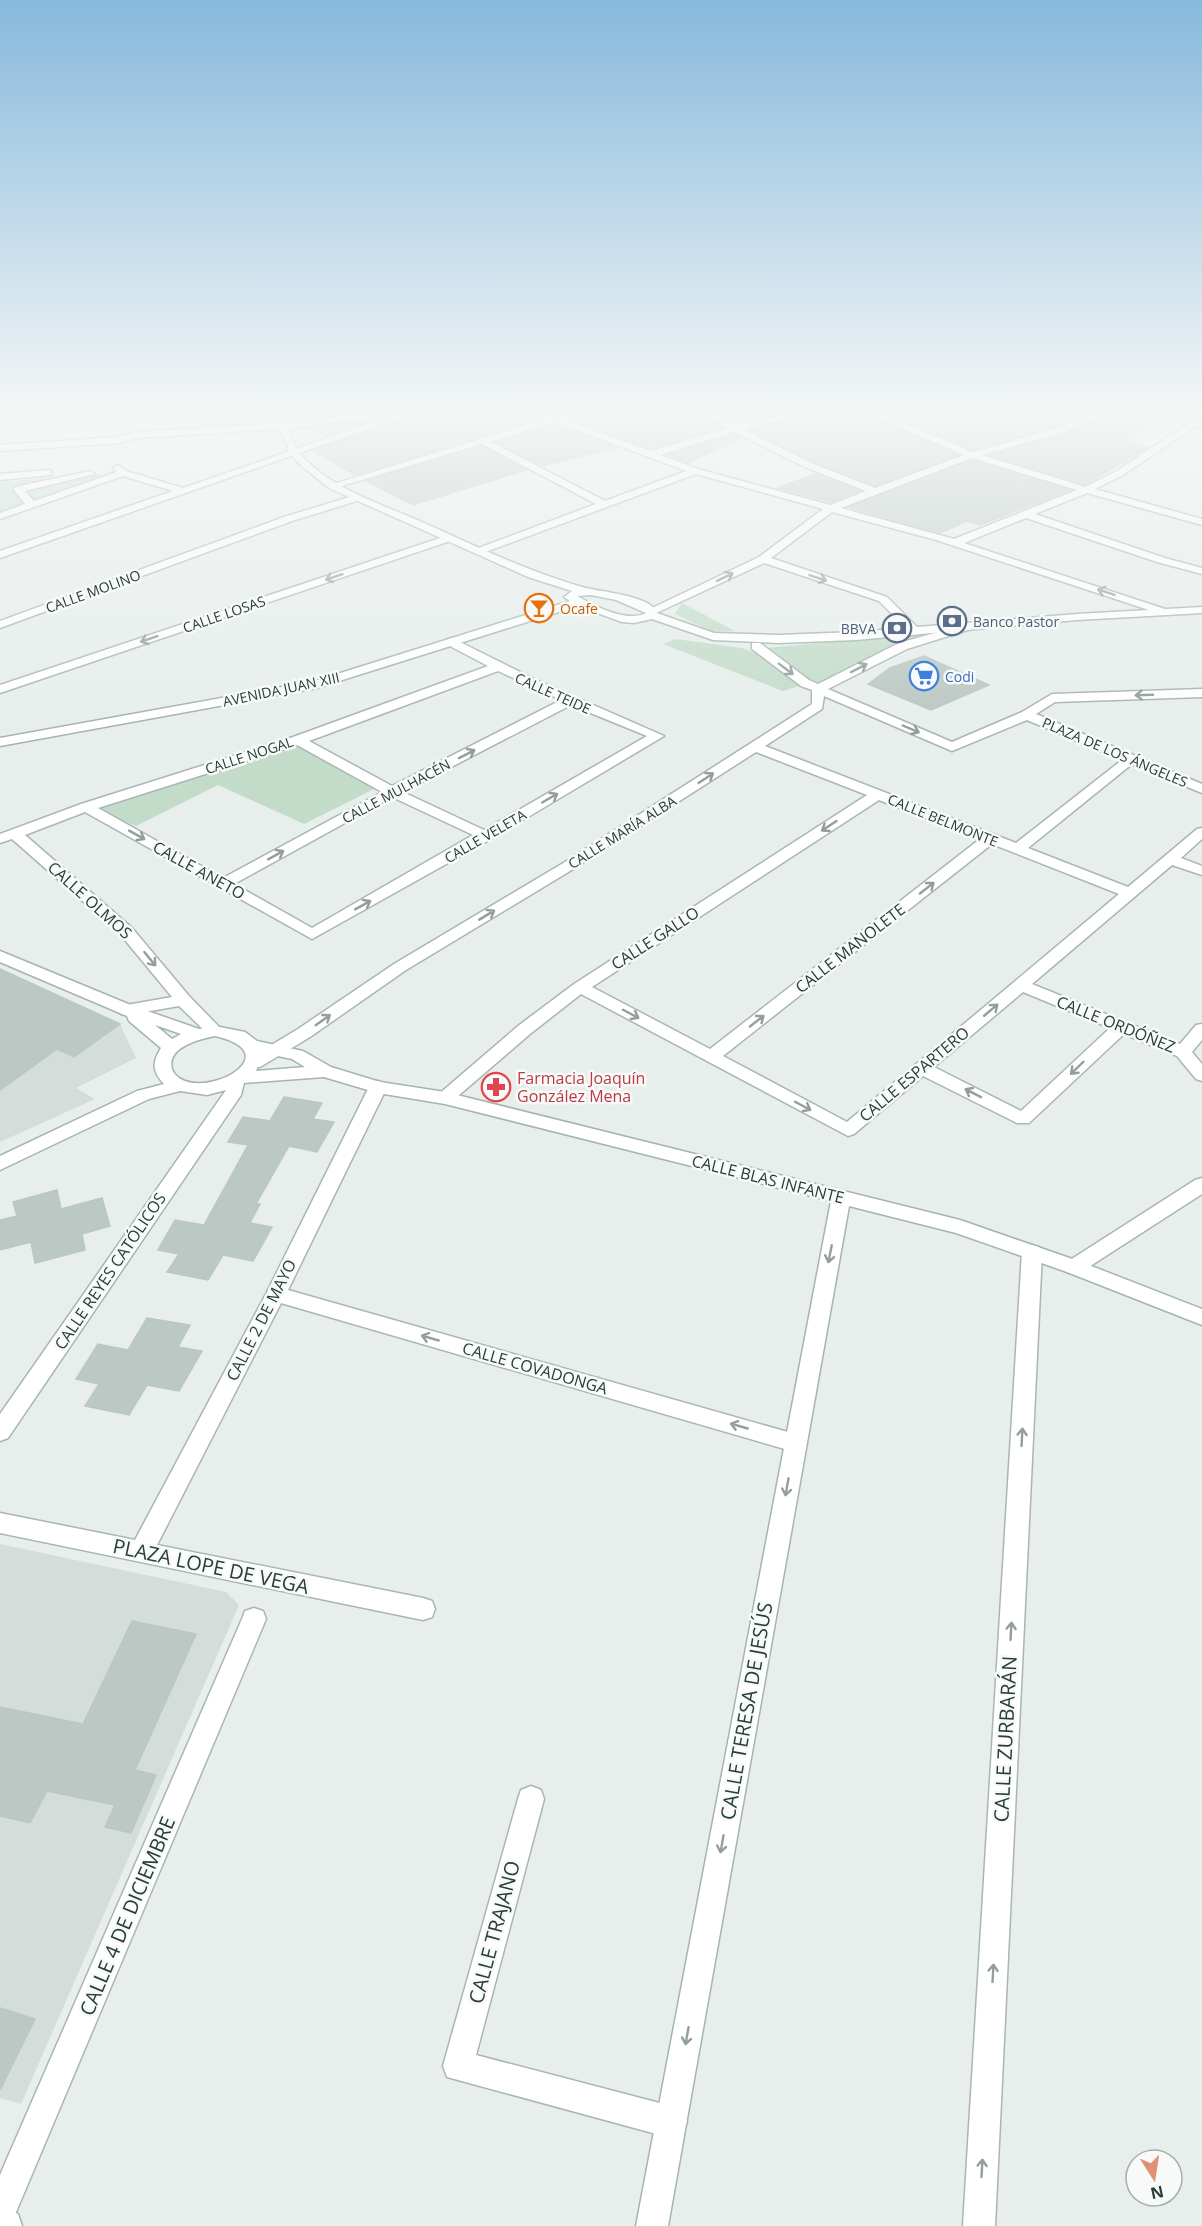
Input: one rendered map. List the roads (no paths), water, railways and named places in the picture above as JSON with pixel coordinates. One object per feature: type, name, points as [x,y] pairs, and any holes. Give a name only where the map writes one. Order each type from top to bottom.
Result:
[{"type":"street","points":[[0,555],[122,511]]},
{"type":"street","name":"CALLE MOLINO","points":[[0,625],[314,511]]},
{"type":"street","points":[[386,511],[532,574],[597,610],[630,620],[648,616],[763,560],[827,511]]},
{"type":"street","points":[[480,551],[589,511]]},
{"type":"street","points":[[841,511],[954,543],[1161,611]]},
{"type":"street","points":[[954,543],[1032,511]]},
{"type":"street","points":[[1162,511],[1202,522]]},
{"type":"street","points":[[1024,514],[1161,560],[1202,571]]},
{"type":"street","name":"CALLE LOSAS","points":[[0,689],[449,538]]},
{"type":"street","points":[[763,560],[883,599],[915,631]]},
{"type":"street","points":[[532,574],[573,596],[638,605],[648,616],[699,640],[756,646],[815,642],[827,638]]},
{"type":"street","name":"AVENIDA JUAN XIII","points":[[556,609],[573,596]]},
{"type":"street","name":"AVENIDA JUAN XIII","points":[[0,742],[316,684],[556,609],[575,607],[597,610]]},
{"type":"street","points":[[648,616],[701,633],[728,638],[827,638],[1161,611],[1202,610]]},
{"type":"street","points":[[818,689],[910,643],[967,627]]},
{"type":"street","name":"CALLE TEIDE","points":[[452,642],[496,667],[569,701],[657,735]]},
{"type":"street","points":[[756,646],[805,683],[952,747],[1027,715]]},
{"type":"street","name":"CALLE NOGAL","points":[[7,836],[86,807],[298,740],[496,667]]},
{"type":"street","name":"CALLE MARÍA ALBA","points":[[254,1063],[304,1033],[400,967],[570,865],[818,706],[818,689]]},
{"type":"street","name":"PLAZA DE LOS ÁNGELES","points":[[1027,715],[1052,698],[1202,693]]},
{"type":"street","name":"CALLE MULHACÉN","points":[[225,883],[392,792],[569,701]]},
{"type":"street","name":"PLAZA DE LOS ÁNGELES","points":[[1027,715],[1202,789]]},
{"type":"street","name":"CALLE VELETA","points":[[312,934],[486,836],[657,735]]},
{"type":"street","points":[[298,740],[392,792],[486,836]]},
{"type":"street","name":"CALLE BELMONTE","points":[[756,747],[1131,893]]},
{"type":"street","points":[[1017,849],[1131,759]]},
{"type":"street","name":"CALLE GALLO","points":[[445,1098],[524,1030],[580,987],[878,794]]},
{"type":"street","name":"CALLE ANETO","points":[[86,807],[225,883],[312,934]]},
{"type":"street","name":"CALLE ESPARTERO","points":[[580,987],[848,1130],[1202,832]]},
{"type":"street","name":"CALLE OLMOS","points":[[7,836],[126,931],[183,1000],[215,1031]]},
{"type":"street","name":"CALLE MANOLETE","points":[[711,1057],[989,839]]},
{"type":"street","points":[[1171,859],[1202,871]]},
{"type":"street","points":[[0,956],[127,1010],[198,1034]]},
{"type":"street","name":"CALLE ORDÓÑEZ","points":[[1021,985],[1120,1028],[1183,1052],[1202,1075]]},
{"type":"street","points":[[127,1010],[183,1000]]},
{"type":"street","points":[[127,1010],[171,1047]]},
{"type":"street","points":[[922,1068],[1023,1119],[1120,1028]]},
{"type":"street","points":[[1183,1052],[1202,1029]]},
{"type":"street","points":[[0,1164],[143,1095],[179,1086],[212,1089],[238,1079],[254,1063],[256,1053],[244,1037],[215,1031],[198,1034],[171,1047],[164,1057],[162,1070],[143,1095]]},
{"type":"street","name":"CALLE BLAS INFANTE","points":[[252,1045],[297,1054],[325,1071],[378,1087],[445,1098],[960,1227],[1074,1267],[1202,1317]]},
{"type":"street","points":[[162,1070],[165,1077],[179,1086]]},
{"type":"street","name":"CALLE BLAS INFANTE","points":[[238,1079],[325,1071]]},
{"type":"street","name":"CALLE REYES CATÓLICOS","points":[[0,1432],[235,1091],[238,1079]]},
{"type":"street","name":"CALLE 2 DE MAYO","points":[[141,1551],[276,1294],[378,1087]]},
{"type":"street","points":[[201,1089],[220,1111]]},
{"type":"street","points":[[1074,1267],[1202,1185]]},
{"type":"street","name":"CALLE TERESA DE JESÚS","points":[[652,2226],[841,1197]]},
{"type":"street","name":"CALLE ZURBARÁN","points":[[979,2226],[1032,1252]]},
{"type":"street","name":"CALLE COVADONGA","points":[[276,1294],[795,1443]]},
{"type":"street","name":"PLAZA LOPE DE VEGA","points":[[0,1523],[423,1609]]},
{"type":"street","name":"CALLE 4 DE DICIEMBRE","points":[[0,2212],[254,1619]]},
{"type":"street","name":"CALLE TRAJANO","points":[[531,1799],[458,2066],[671,2122]]},
{"type":"street","points":[[0,2221],[6,2226]]},
{"type":"place","name":"Ocafe","points":[[539,608]]},
{"type":"place","name":"Banco Pastor","points":[[952,621]]},
{"type":"place","name":"BBVA","points":[[897,628]]},
{"type":"place","name":"Codi","points":[[924,676]]},
{"type":"place","name":"Farmacia Joaquín González Mena","points":[[496,1087]]}]
